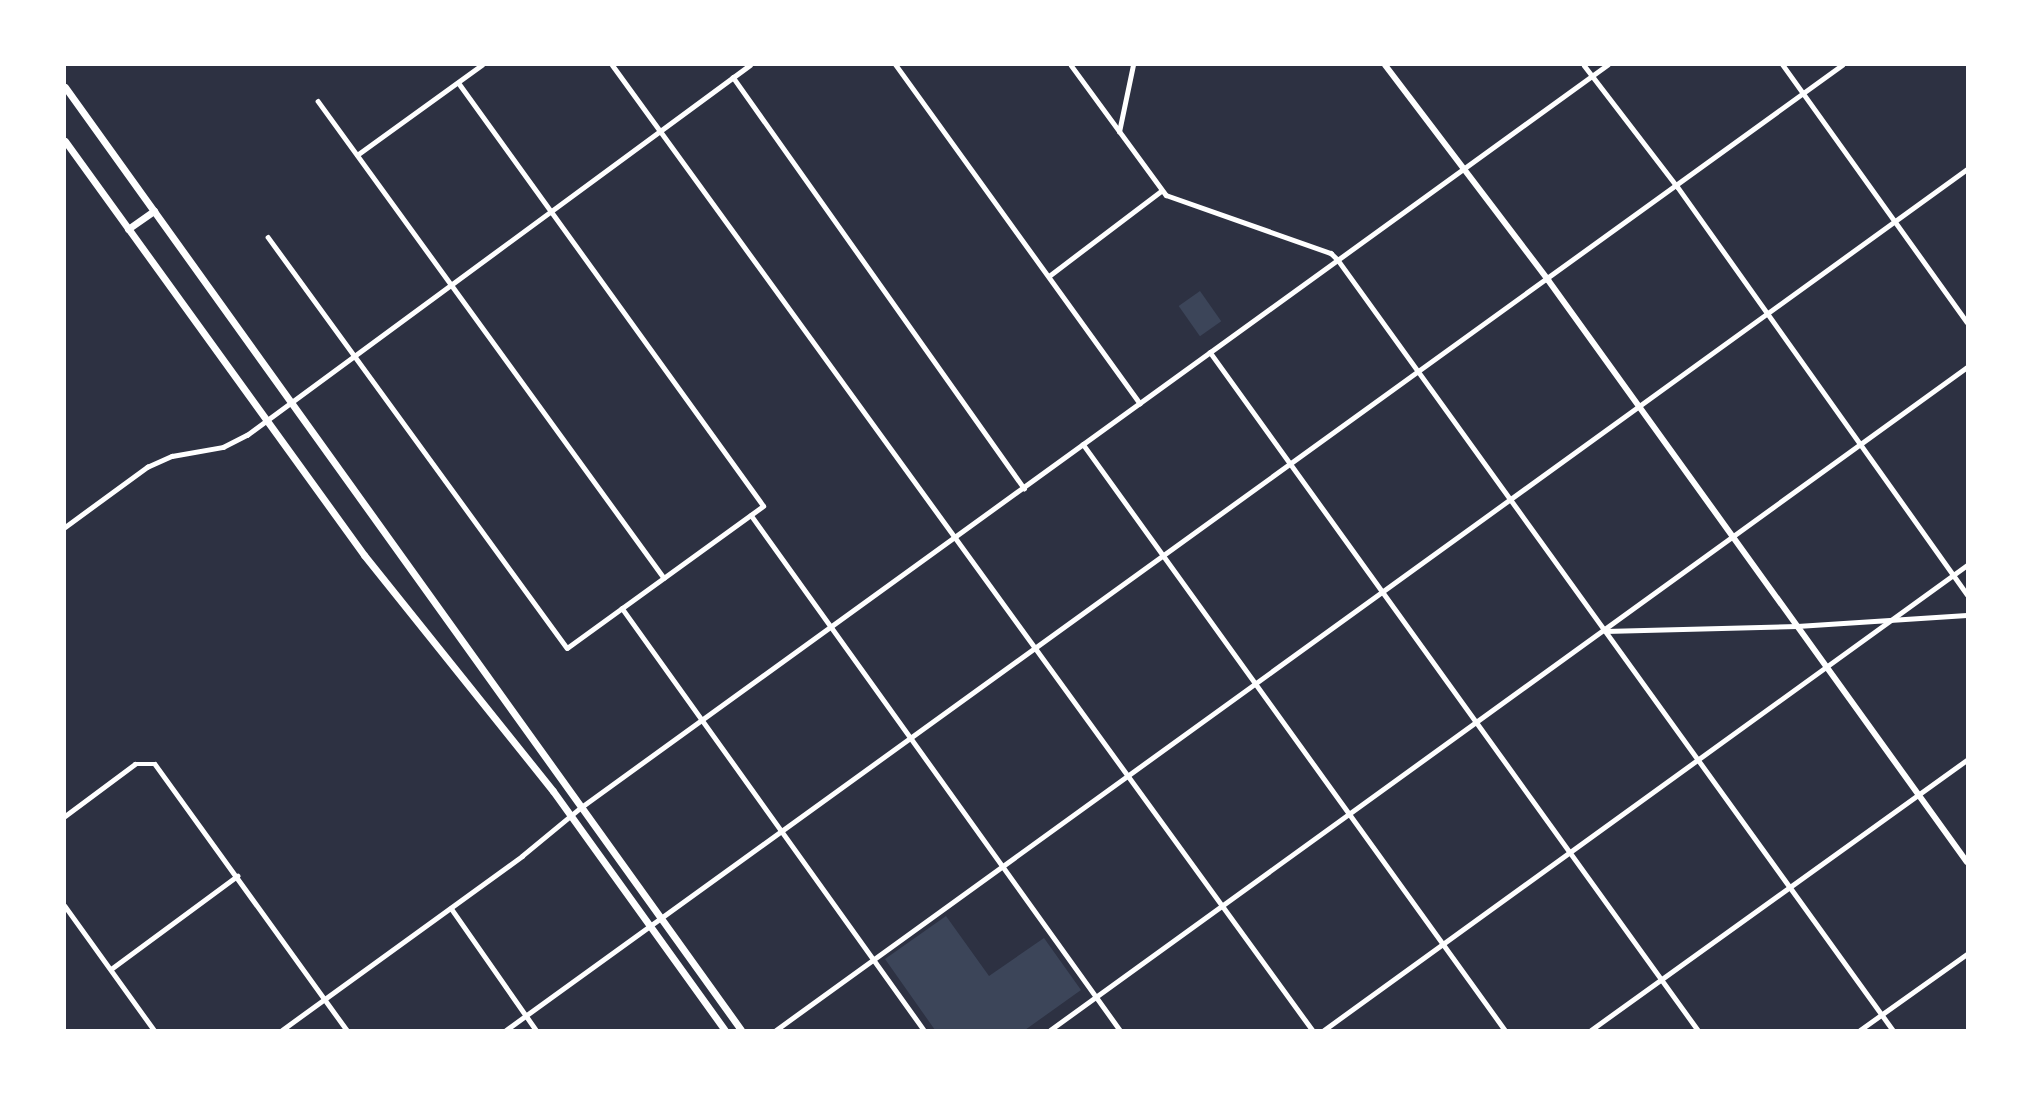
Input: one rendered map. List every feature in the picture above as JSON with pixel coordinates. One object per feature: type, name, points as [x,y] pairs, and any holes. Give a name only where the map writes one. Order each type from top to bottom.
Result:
[{"type":"main road","points":[[1385,65],[1548,280],[1967,862]]},
{"type":"main road","points":[[65,87],[741,1030]]},
{"type":"main road","points":[[65,141],[364,555],[572,815],[725,1030]]},
{"type":"main road","points":[[128,229],[154,211]]},
{"type":"street","points":[[357,155],[482,65]]},
{"type":"street","points":[[612,65],[954,537],[1130,774],[1312,1030]]},
{"type":"street","points":[[65,527],[147,467],[172,456],[223,447],[268,420],[550,209],[750,65]]},
{"type":"street","points":[[896,65],[1140,403]]},
{"type":"street","points":[[1071,65],[1161,191],[1171,198],[1331,253],[1338,260],[1894,1030]]},
{"type":"street","points":[[1119,132],[1133,65]]},
{"type":"street","points":[[1584,65],[1678,186],[1967,594]]},
{"type":"street","points":[[282,1030],[451,908],[580,808],[1607,65]]},
{"type":"street","points":[[1783,65],[1967,322]]},
{"type":"street","points":[[506,1030],[1290,463],[1548,280],[1842,65]]},
{"type":"street","points":[[733,78],[1024,488]]},
{"type":"street","points":[[268,237],[567,648],[763,506],[458,83]]},
{"type":"street","points":[[318,102],[664,578]]},
{"type":"street","points":[[776,1030],[1967,169]]},
{"type":"street","points":[[1049,276],[1161,191]]},
{"type":"street","points":[[1210,352],[1698,1030]]},
{"type":"street","points":[[1051,1030],[1967,367]]},
{"type":"street","points":[[1083,444],[1505,1030]]},
{"type":"street","points":[[751,515],[1120,1030]]},
{"type":"street","points":[[1324,1030],[1967,565]]},
{"type":"street","points":[[622,608],[925,1030]]},
{"type":"street","points":[[1605,631],[1797,626],[1967,615]]},
{"type":"street","points":[[1591,1030],[1967,760]]},
{"type":"street","points":[[65,816],[135,764],[149,762],[160,769],[347,1030]]},
{"type":"street","points":[[111,968],[237,876]]},
{"type":"street","points":[[65,906],[154,1030]]},
{"type":"street","points":[[451,908],[536,1030]]},
{"type":"street","points":[[1860,1030],[1967,954]]},
{"type":"shaded area","points":[[1200,291],[1221,321],[1200,336],[1179,306]]},
{"type":"shaded area","points":[[946,916],[989,976],[1044,938],[1081,990],[1025,1030],[935,1030],[885,959]]}]
